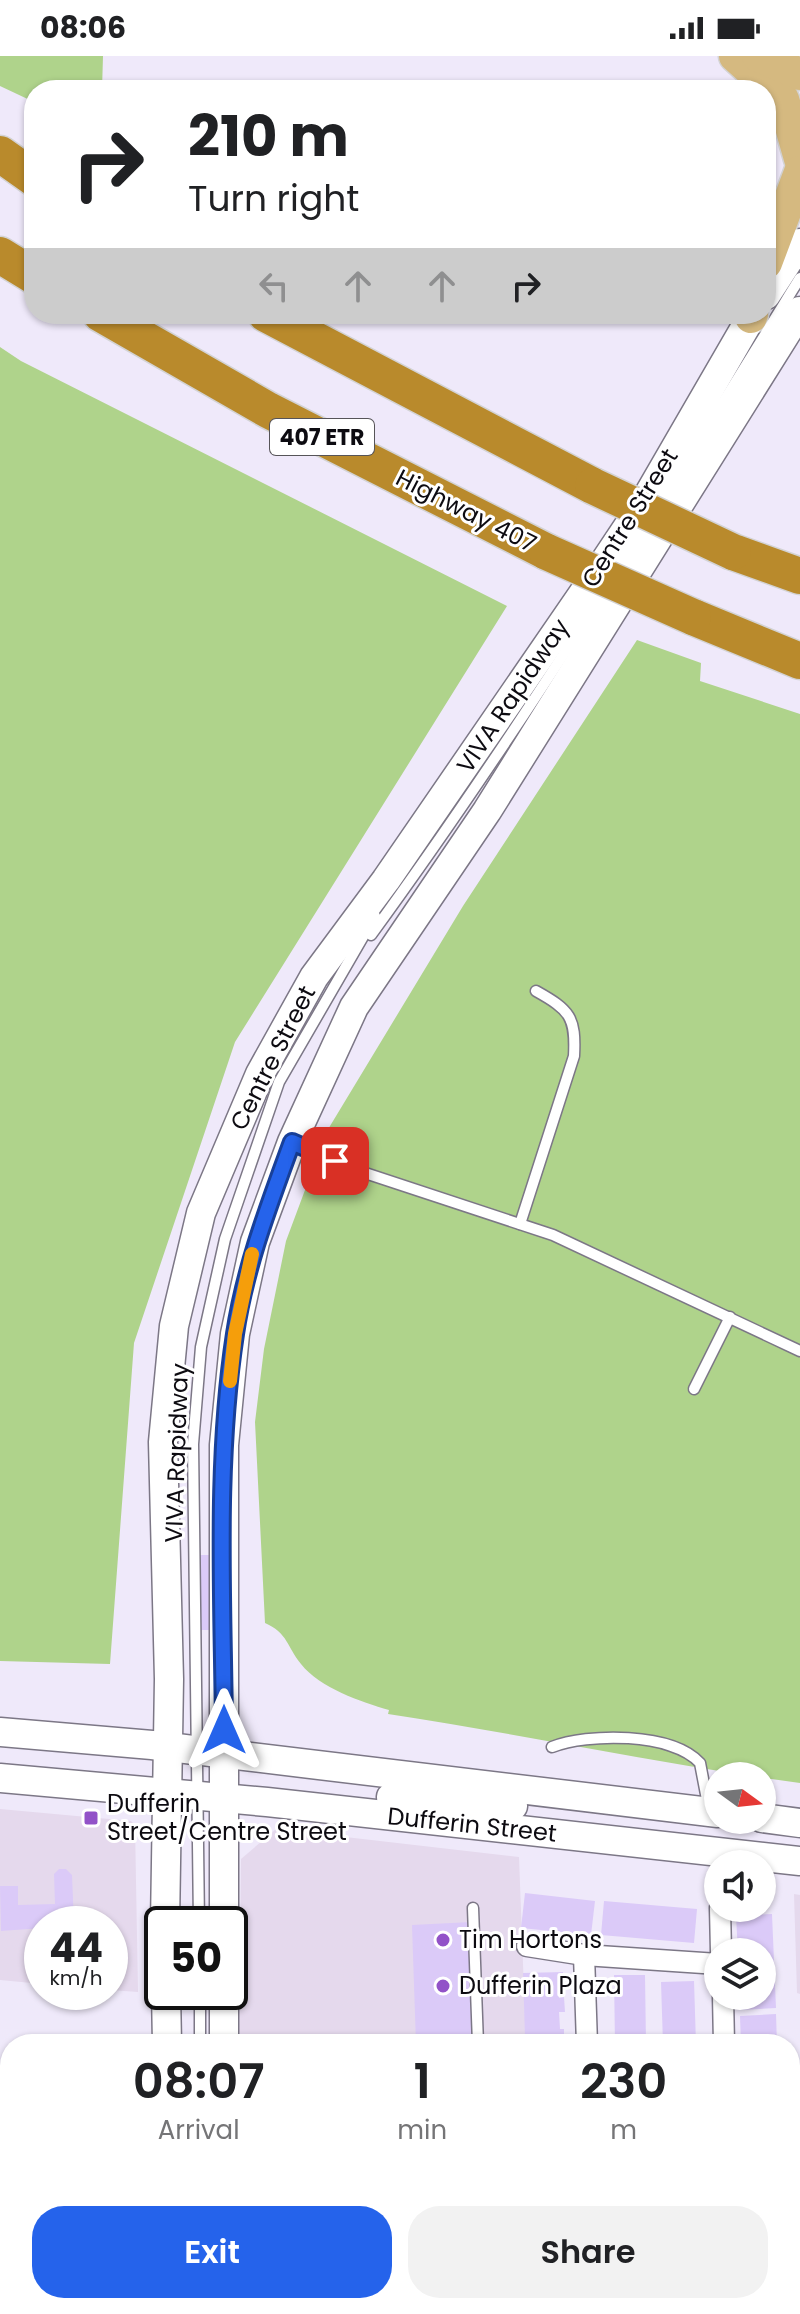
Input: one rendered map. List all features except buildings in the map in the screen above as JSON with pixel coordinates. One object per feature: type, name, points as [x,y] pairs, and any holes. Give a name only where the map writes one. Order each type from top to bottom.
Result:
[{"type":"highway","points":[[0,154],[24,171]]},
{"type":"highway","points":[[0,255],[24,270]]},
{"type":"highway","name":"Highway 407","points":[[118,324],[268,410],[547,552],[800,661]]},
{"type":"highway","points":[[285,324],[593,486],[733,552],[800,576]]},
{"type":"main road","points":[[735,56],[762,80]]},
{"type":"main road","points":[[758,56],[800,74]]},
{"type":"main road","points":[[776,93],[783,99],[800,159]]},
{"type":"main road","points":[[776,236],[800,172]]},
{"type":"main road","name":"Centre Street","points":[[776,280],[800,243]]},
{"type":"main road","name":"Centre Street","points":[[165,1906],[167,1793],[197,1751],[235,1334],[255,1242],[292,1142],[354,1007],[487,811],[800,311]]},
{"type":"main road","name":"Centre Street","points":[[223,1906],[215,1793],[197,1751],[163,1442],[174,1326],[201,1213],[260,1074],[314,977],[420,831],[643,504],[748,324]]},
{"type":"main road","name":"Dufferin Street","points":[[0,1732],[197,1751],[704,1812]]},
{"type":"main road","name":"Dufferin Street","points":[[0,1778],[167,1793],[215,1793],[704,1856]]},
{"type":"main road","points":[[166,1853],[172,1827],[183,1808],[215,1793],[589,1811],[704,1812]]},
{"type":"main road","points":[[776,1820],[800,1823]]},
{"type":"main road","name":"Dufferin Street","points":[[776,1860],[800,1861]]},
{"type":"main road","points":[[166,2010],[167,2034]]},
{"type":"main road","points":[[224,2010],[224,2034]]},
{"type":"street","points":[[527,1946],[584,1955],[704,1963]]},
{"type":"street","points":[[584,1955],[587,2034]]},
{"type":"street","points":[[723,2010],[724,2034]]},
{"type":"lane","name":"VIVA Rapidway","points":[[776,317],[800,278]]},
{"type":"lane","name":"VIVA Rapidway","points":[[348,966],[451,825],[566,655],[771,324]]},
{"type":"lane","name":"VIVA Rapidway","points":[[197,1751],[193,1444],[201,1347],[225,1239],[279,1082],[348,966],[420,831]]},
{"type":"lane","points":[[520,1224],[574,1056],[576,1029],[559,1004],[536,991]]},
{"type":"lane","points":[[292,1142],[359,1171],[553,1235],[800,1351]]},
{"type":"lane","points":[[694,1389],[730,1317]]},
{"type":"lane","points":[[552,1747],[574,1738],[616,1737],[686,1752],[700,1763],[704,1791]]},
{"type":"lane","points":[[201,1906],[215,1793]]},
{"type":"lane","points":[[473,1908],[478,2034]]},
{"type":"lane","points":[[200,2010],[200,2034]]},
{"type":"shaded area","points":[[0,1809],[131,1821],[135,1825],[138,1992],[128,1991],[128,1906],[24,1906],[24,1982],[0,1980]]},
{"type":"shaded area","points":[[276,1829],[519,1857],[526,2034],[239,2034],[239,2010],[248,2010],[248,1906],[240,1906],[241,1859]]},
{"type":"shaded area","points":[[794,1894],[800,1895],[800,1994],[797,1993]]},
{"type":"green space","points":[[0,56],[103,56],[102,80],[24,80],[24,97],[0,86]]},
{"type":"green space","points":[[0,347],[21,361],[507,606],[235,1042],[134,1343],[110,1664],[0,1661]]},
{"type":"green space","points":[[637,640],[701,663],[700,681],[800,714],[800,1783],[776,1779],[776,1762],[704,1762],[704,1769],[388,1714],[389,1710],[330,1687],[309,1673],[283,1636],[265,1623],[255,1422],[264,1349],[286,1241],[327,1131],[463,906]]},
{"type":"slow traffic","points":[[230,1381],[235,1334],[252,1254]]},
{"type":"place","name":"Dufferin Street/Centre Street","points":[[91,1818]]},
{"type":"place","name":"Tim Hortons","points":[[443,1940]]},
{"type":"place","name":"Dufferin Plaza","points":[[443,1986]]},
{"type":"route","points":[[224,1730],[224,1445],[235,1334],[255,1242],[292,1142],[335,1161]]}]
